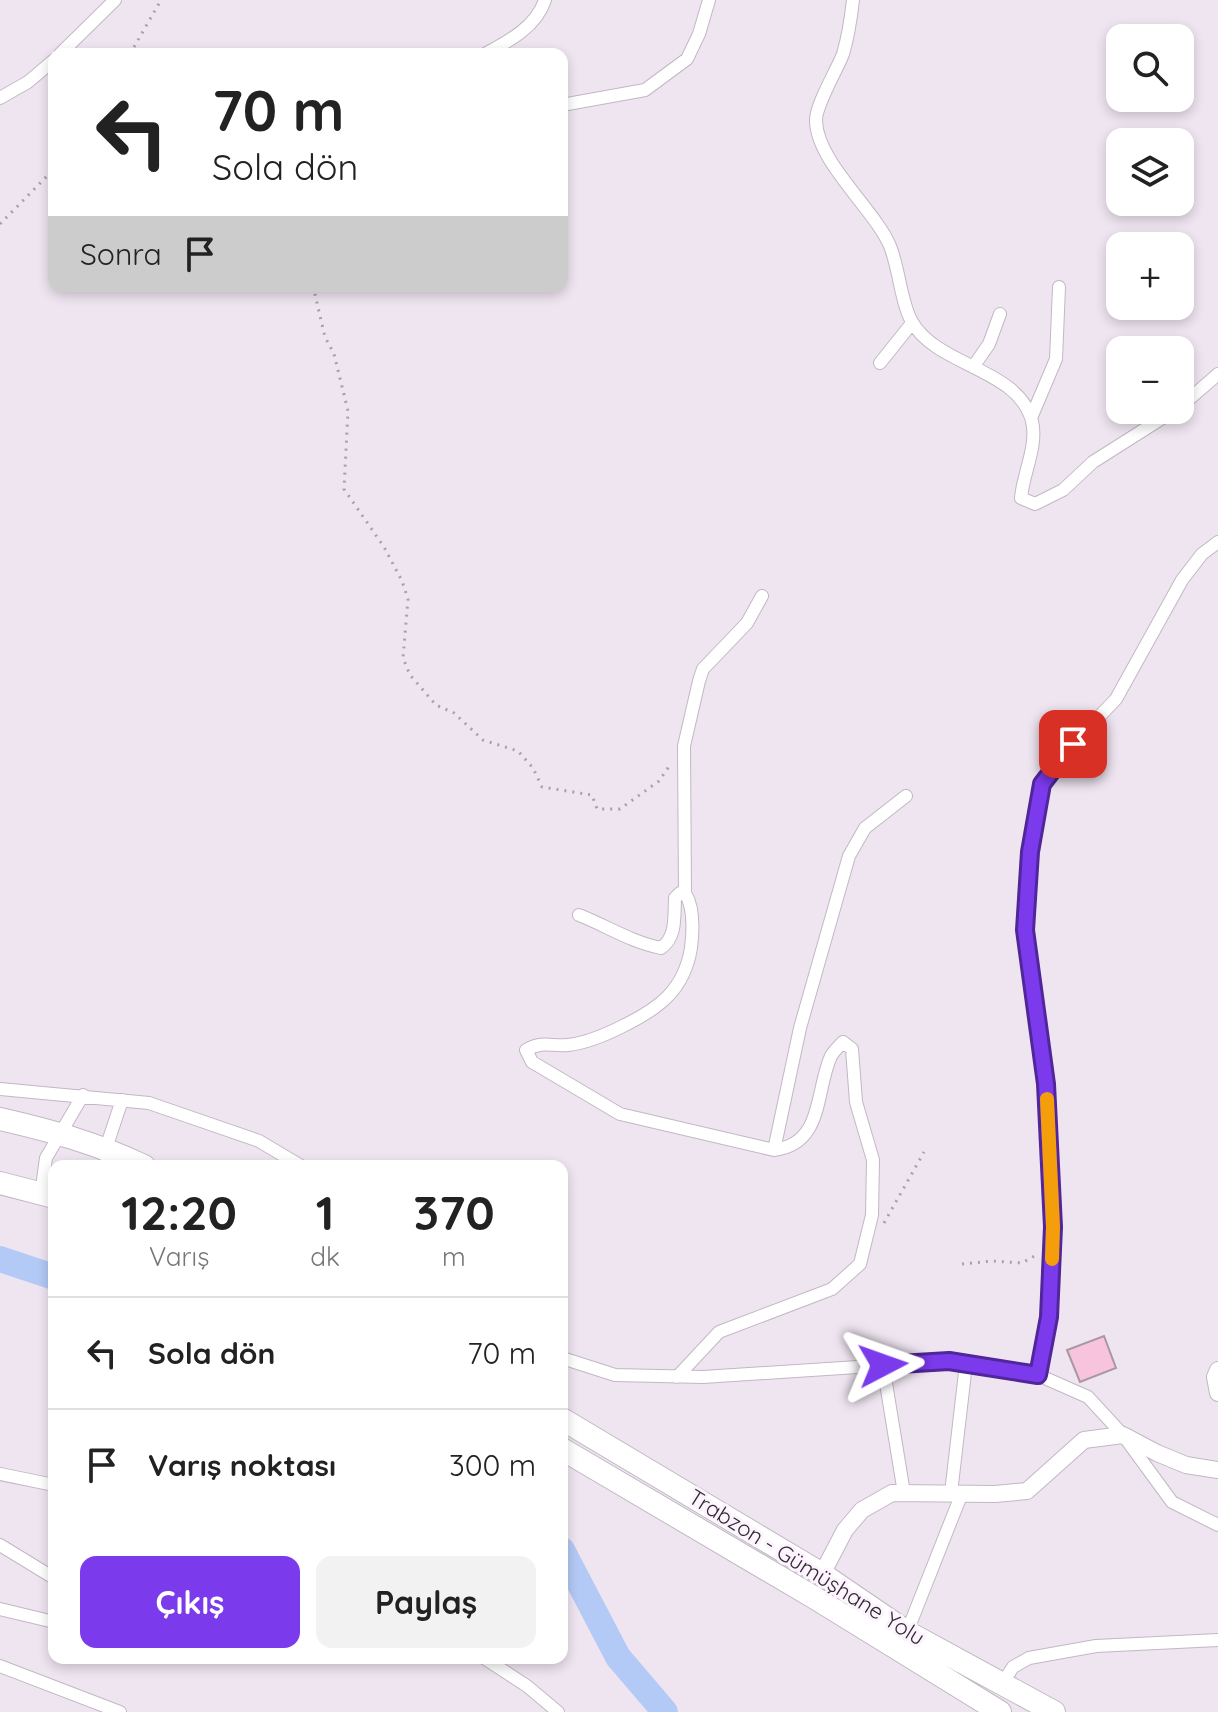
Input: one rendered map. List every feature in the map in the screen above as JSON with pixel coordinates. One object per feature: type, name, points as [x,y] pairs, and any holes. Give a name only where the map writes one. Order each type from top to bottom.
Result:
[{"type":"highway","points":[[0,1119],[62,1133],[106,1157]]},
{"type":"highway","points":[[0,1183],[48,1196]]},
{"type":"highway","name":"Trabzon - Gümüşhane Yolu","points":[[568,1423],[822,1574],[907,1632],[1049,1710]]},
{"type":"highway","name":"Trabzon - Gümüşhane Yolu","points":[[568,1453],[815,1598],[1000,1712]]},
{"type":"street","points":[[66,48],[115,0]]},
{"type":"street","points":[[496,48],[514,38],[540,13],[545,0]]},
{"type":"street","points":[[568,104],[645,90],[687,59],[699,34],[709,0]]},
{"type":"street","points":[[853,0],[842,55],[815,120],[824,146],[890,244],[912,323],[941,351],[1016,394],[1031,418],[1034,439],[1022,479],[1021,498],[1035,504],[1063,490],[1093,462],[1153,424]]},
{"type":"street","points":[[0,98],[28,82],[48,65]]},
{"type":"street","points":[[1031,418],[1056,359],[1059,287]]},
{"type":"street","points":[[973,367],[989,344],[1000,314]]},
{"type":"street","points":[[880,363],[912,323]]},
{"type":"street","points":[[1194,394],[1218,374]]},
{"type":"street","points":[[1038,1375],[1049,1317],[1053,1227],[1046,1084],[1025,930],[1030,852],[1042,784],[1073,744],[1116,699],[1182,580],[1202,554],[1218,542]]},
{"type":"street","points":[[677,1377],[719,1332],[832,1289],[860,1264],[872,1215],[873,1160],[856,1102],[852,1049],[843,1042],[831,1056],[819,1105],[803,1137],[788,1148],[774,1150],[620,1114],[532,1062],[526,1050],[538,1043],[567,1045],[602,1036],[650,1013],[671,996],[688,964],[693,933],[689,898],[685,893],[684,746],[703,669],[741,631],[762,596]]},
{"type":"street","points":[[774,1150],[800,1028],[849,856],[865,828],[906,796]]},
{"type":"street","points":[[579,915],[606,925],[635,942],[661,948],[668,943],[674,925],[675,898],[685,893]]},
{"type":"street","points":[[0,1089],[149,1103],[259,1141],[291,1160]]},
{"type":"street","points":[[48,1196],[46,1158],[83,1095]]},
{"type":"street","points":[[106,1157],[122,1100]]},
{"type":"street","points":[[568,1360],[615,1375],[677,1377],[949,1361],[1038,1375],[1088,1397],[1123,1435],[1172,1502],[1218,1525]]},
{"type":"street","points":[[907,1632],[957,1493],[966,1364]]},
{"type":"street","points":[[883,1365],[904,1493]]},
{"type":"street","points":[[1218,1370],[1215,1377],[1218,1393]]},
{"type":"street","points":[[822,1574],[845,1530],[862,1510],[892,1493],[1027,1491],[1084,1440],[1123,1435],[1186,1465],[1218,1470]]},
{"type":"street","points":[[0,1474],[48,1484]]},
{"type":"street","points":[[0,1545],[48,1574]]},
{"type":"street","points":[[0,1609],[48,1621]]},
{"type":"street","points":[[1002,1684],[1013,1667],[1029,1658],[1096,1646],[1218,1640]]},
{"type":"street","points":[[493,1664],[527,1686],[558,1712]]},
{"type":"street","points":[[0,1666],[120,1712]]},
{"type":"path","points":[[133,48],[161,0]]},
{"type":"path","points":[[0,224],[48,175]]},
{"type":"path","points":[[314,292],[348,411],[344,489],[384,547],[408,599],[403,658],[410,675],[436,705],[454,713],[483,740],[518,751],[533,768],[542,787],[592,795],[597,809],[620,809],[659,781],[684,746]]},
{"type":"path","points":[[866,1238],[876,1233],[888,1217],[924,1152]]},
{"type":"path","points":[[962,1264],[992,1261],[1012,1264],[1031,1260],[1039,1253],[1045,1235],[1053,1227]]},
{"type":"building","points":[[1104,1336],[1116,1368],[1080,1382],[1067,1350]]},
{"type":"waterway","points":[[0,1259],[48,1275]]},
{"type":"waterway","points":[[568,1561],[618,1657],[665,1712]]},
{"type":"slow traffic","points":[[1047,1099],[1052,1259]]},
{"type":"route","points":[[883,1365],[949,1361],[1038,1375],[1049,1317],[1053,1227],[1046,1084],[1025,930],[1030,852],[1042,784],[1073,744]]}]
